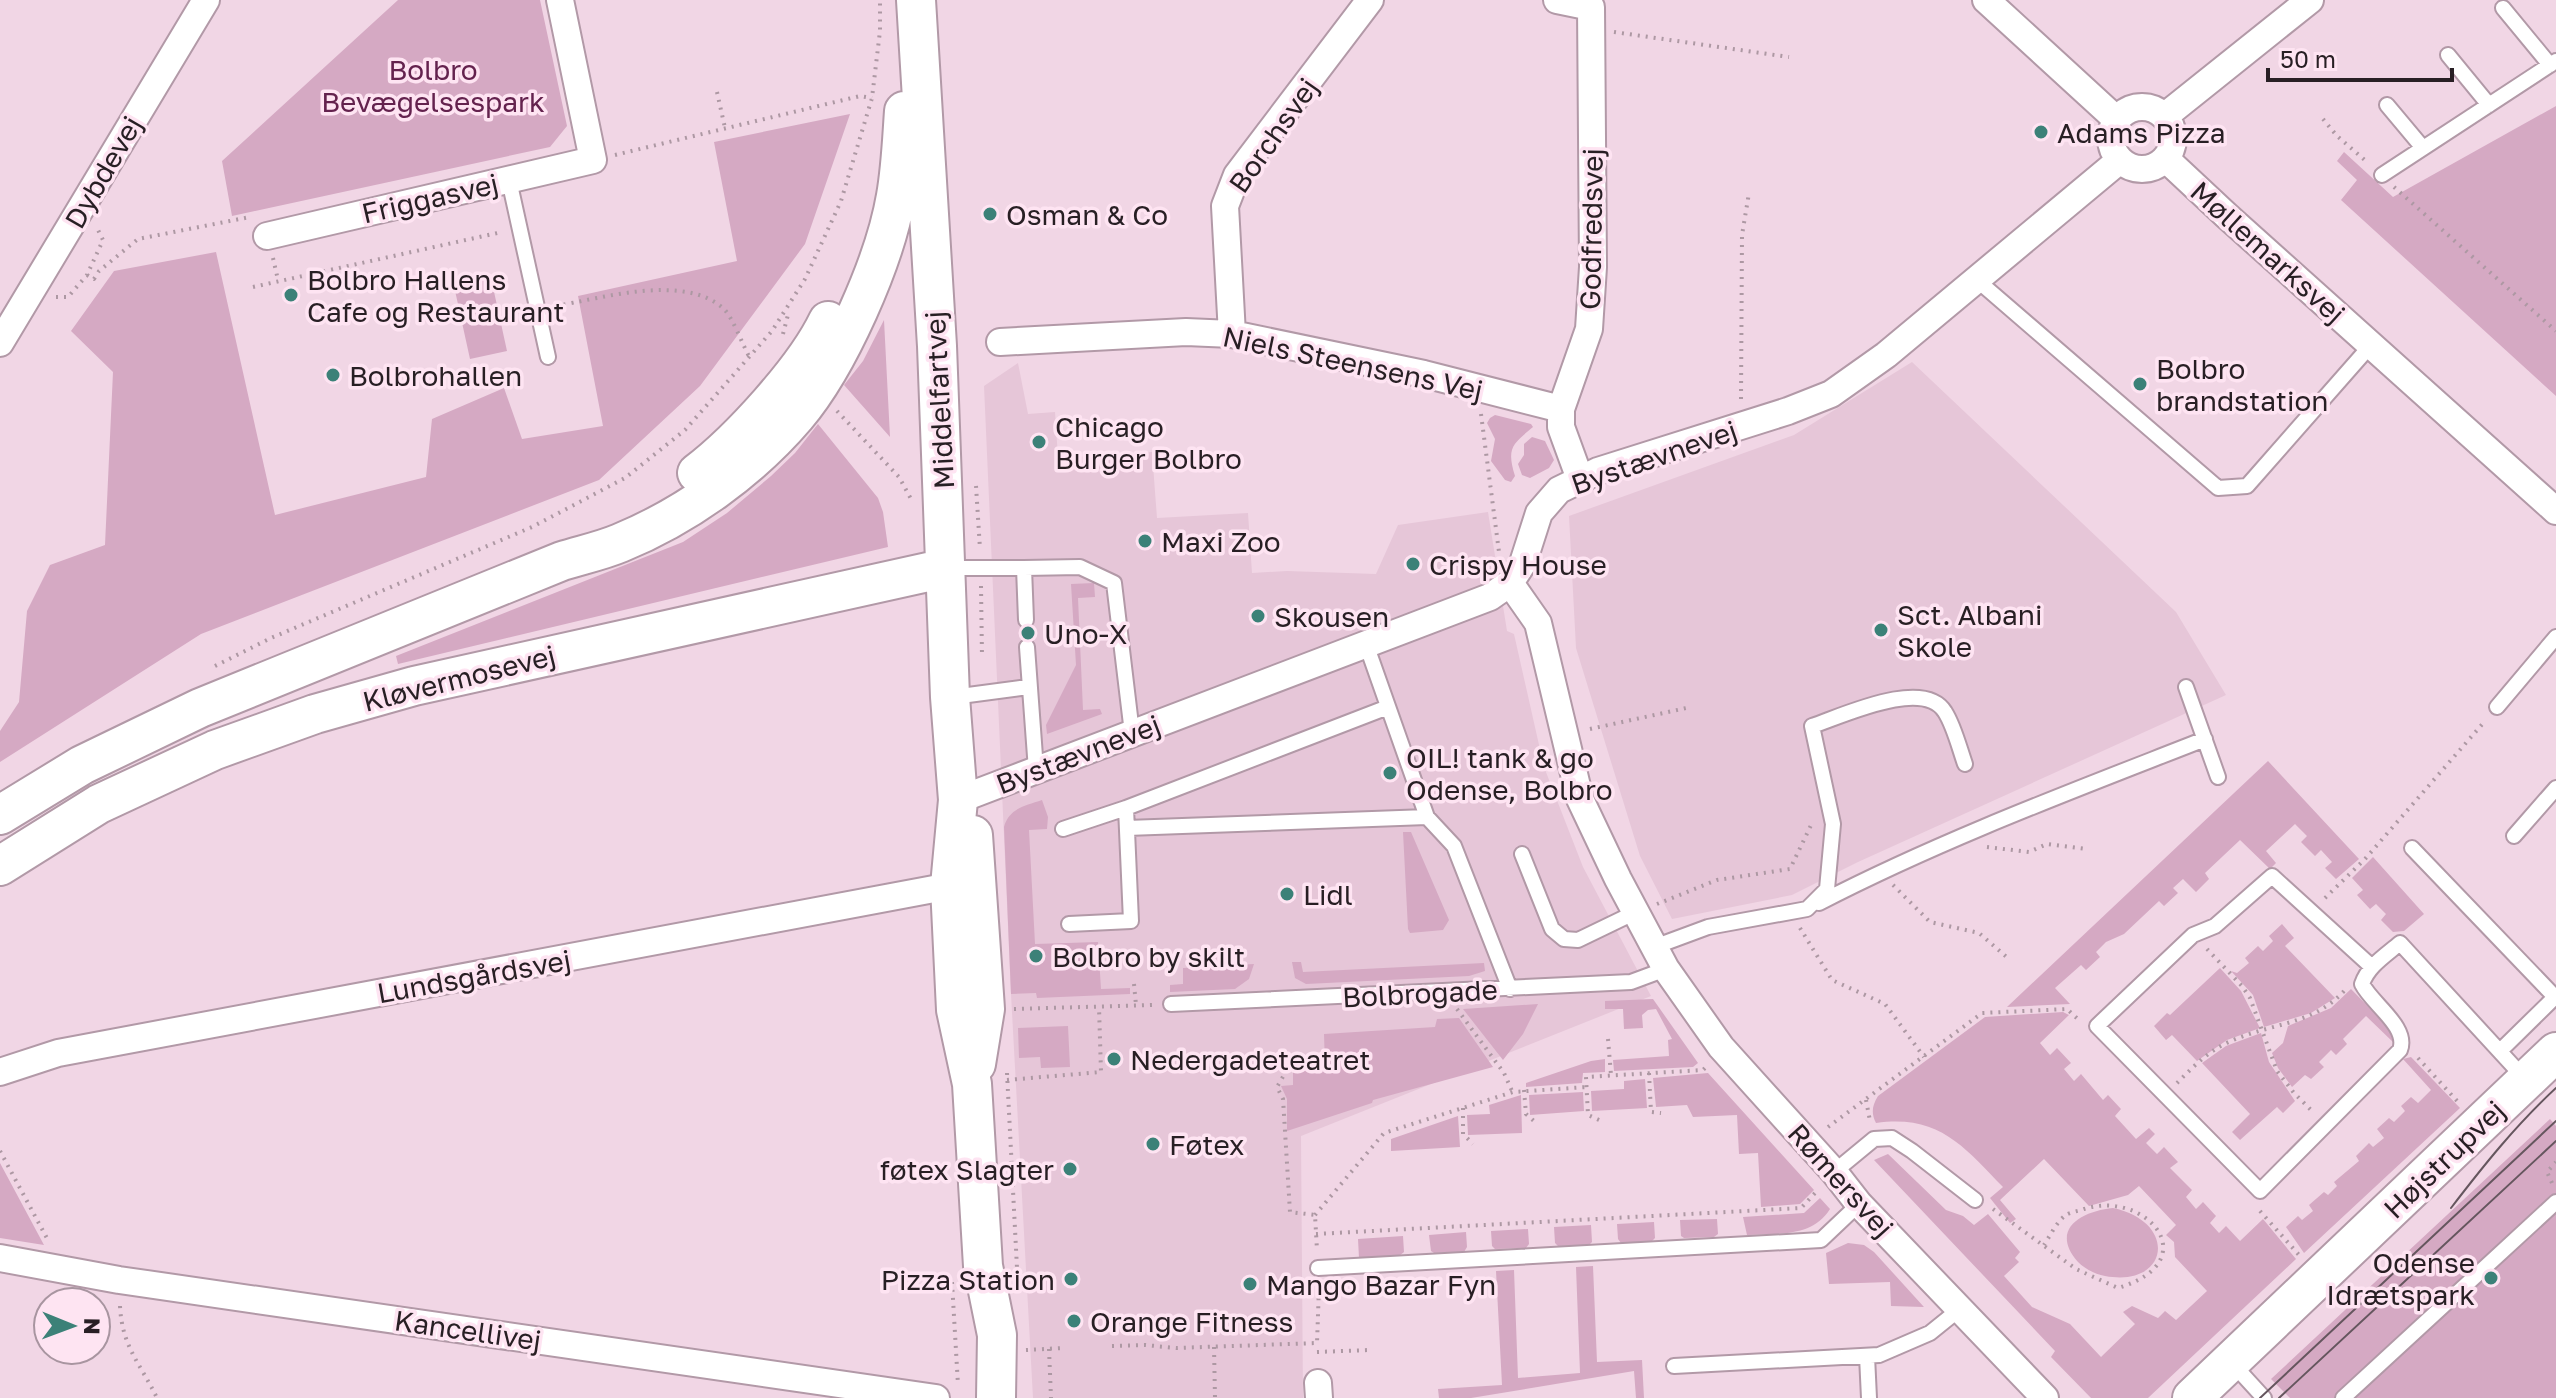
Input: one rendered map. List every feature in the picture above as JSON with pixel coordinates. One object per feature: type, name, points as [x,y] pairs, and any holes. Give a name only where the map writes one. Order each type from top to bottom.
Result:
[{"type":"main road","name":"Kløvermosevej","points":[[0,815],[82,765],[200,708],[562,561],[632,537],[670,518],[735,475],[796,417],[816,388],[846,338],[881,252],[896,197],[903,133],[909,0]]},
{"type":"main road","name":"Middelfartvej","points":[[916,0],[937,346],[950,697],[958,800],[950,886],[956,1010],[972,1084]]},
{"type":"main road","name":"Kløvermosevej","points":[[562,561],[661,500],[720,455],[766,387],[790,378],[825,328],[865,246],[903,133]]},
{"type":"main road","name":"Kløvermosevej","points":[[0,866],[99,804],[215,750],[315,714],[429,682],[946,568]]},
{"type":"main road","name":"Middelfartvej","points":[[958,800],[973,830],[985,1009],[972,1084],[968,1270],[976,1366],[983,1398]]},
{"type":"main road","name":"Højstrupvej","points":[[2192,1398],[2556,1052]]},
{"type":"main road","name":"Middelfartvej","points":[[968,1270],[997,1335],[996,1398]]},
{"type":"street","name":"Dybdevej","points":[[0,343],[206,0]]},
{"type":"street","points":[[560,0],[593,160]]},
{"type":"street","name":"Borchsvej","points":[[1232,334],[1225,206],[1237,175],[1370,0]]},
{"type":"street","points":[[1557,0],[1591,7],[1592,28]]},
{"type":"street","points":[[1986,0],[2117,120]]},
{"type":"street","points":[[2165,116],[2297,4]]},
{"type":"street","name":"Godfredsvej","points":[[1561,409],[1589,329],[1593,267],[1592,28]]},
{"type":"street","points":[[2140,107],[2154,109],[2165,116],[2174,137],[2166,159],[2143,169],[2130,167],[2120,160],[2111,140],[2117,120],[2127,111],[2140,107]]},
{"type":"street","name":"Møllemarksvej","points":[[2166,159],[2556,511]]},
{"type":"street","name":"Friggasvej","points":[[265,225],[509,180],[593,160]]},
{"type":"street","name":"Bystævnevej","points":[[958,800],[1490,597],[1510,583],[1523,563],[1539,513],[1559,490],[1580,479],[1831,394],[1886,355],[2120,160]]},
{"type":"street","name":"Niels Steensens Vej","points":[[1000,342],[1186,332],[1232,334],[1424,374],[1561,409]]},
{"type":"street","points":[[1561,409],[1561,427],[1580,479]]},
{"type":"street","name":"Rømersvej","points":[[1510,583],[1538,623],[1580,799],[1660,958],[1721,1047],[1859,1204],[2045,1398]]},
{"type":"street","name":"Lundsgårdsvej","points":[[0,1072],[58,1053],[950,886]]},
{"type":"street","name":"Kancellivej","points":[[0,1258],[119,1280],[936,1398]]},
{"type":"lane","points":[[2382,175],[2553,63],[2503,8]]},
{"type":"lane","points":[[2448,55],[2489,105]]},
{"type":"lane","points":[[2387,105],[2423,148]]},
{"type":"lane","points":[[509,180],[548,357]]},
{"type":"lane","name":"Møllemarksvej","points":[[1977,280],[2218,488],[2247,486],[2371,345]]},
{"type":"lane","points":[[946,568],[1080,567],[1114,583],[1132,733]]},
{"type":"lane","points":[[1024,568],[1026,620]]},
{"type":"lane","points":[[2497,707],[2556,637]]},
{"type":"lane","points":[[1366,644],[1427,817],[1454,846],[1510,989]]},
{"type":"lane","points":[[1027,647],[1036,770]]},
{"type":"lane","points":[[950,697],[1028,687]]},
{"type":"lane","points":[[2186,687],[2218,777]]},
{"type":"lane","points":[[1807,909],[1827,889],[1833,824],[1812,726],[1901,697],[1931,698],[1945,710],[1965,764]]},
{"type":"lane","points":[[1063,829],[1126,808],[1388,707]]},
{"type":"lane","points":[[1660,958],[1708,927],[1807,909],[1884,869],[2205,739]]},
{"type":"lane","points":[[2514,836],[2556,788]]},
{"type":"lane","points":[[1069,924],[1131,921],[1126,808]]},
{"type":"lane","points":[[1127,828],[1427,817]]},
{"type":"lane","points":[[2412,848],[2555,997],[2500,1051]]},
{"type":"lane","points":[[1522,854],[1552,929],[1564,939],[1578,940],[1636,912]]},
{"type":"lane","points":[[2372,967],[2272,876],[2215,926],[2193,935],[2097,1026],[2260,1191],[2400,1050],[2403,1041],[2400,1032],[2362,984],[2366,973],[2400,943],[2526,1080]]},
{"type":"lane","name":"Bolbrogade","points":[[1171,1004],[1631,982],[1660,958]]},
{"type":"lane","points":[[1834,1172],[1874,1139],[1892,1138],[1975,1200]]},
{"type":"lane","points":[[2343,1398],[2556,1202]]},
{"type":"lane","points":[[1318,1268],[1821,1240],[1859,1204]]},
{"type":"lane","points":[[1674,1366],[1879,1355],[1930,1333],[1961,1308]]},
{"type":"lane","points":[[1867,1356],[1869,1398]]},
{"type":"lane","points":[[2231,1361],[2264,1398]]},
{"type":"path","points":[[214,666],[271,638],[532,527],[625,478],[685,430],[750,358],[791,305],[841,201],[872,98],[880,31],[880,0]]},
{"type":"path","points":[[1592,28],[1789,57]]},
{"type":"path","points":[[717,92],[725,128]]},
{"type":"path","points":[[593,160],[860,96],[872,98]]},
{"type":"path","points":[[2323,119],[2337,136],[2556,331]]},
{"type":"path","points":[[1742,426],[1739,372],[1742,235],[1749,193]]},
{"type":"path","points":[[87,275],[94,279],[99,271],[138,239],[265,225]]},
{"type":"path","points":[[253,287],[520,228]]},
{"type":"path","points":[[68,297],[87,275],[103,240]]},
{"type":"path","points":[[539,308],[667,289],[694,292],[725,310],[750,358]]},
{"type":"path","points":[[779,342],[791,305]]},
{"type":"path","points":[[744,365],[766,387]]},
{"type":"path","points":[[816,388],[899,477],[912,501]]},
{"type":"path","points":[[1479,388],[1500,560],[1510,583]]},
{"type":"path","points":[[1565,738],[1593,728],[1691,707]]},
{"type":"path","points":[[2312,910],[2365,859],[2497,707]]},
{"type":"path","points":[[1636,912],[1717,880],[1790,869],[1826,794]]},
{"type":"path","points":[[1976,830],[1983,846],[2029,852],[2047,844],[2086,849]]},
{"type":"path","points":[[1884,869],[1892,884],[1930,922],[1979,933],[2009,959]]},
{"type":"path","points":[[1791,912],[1832,980],[1885,1004],[1924,1057]]},
{"type":"path","points":[[2193,935],[2242,986],[2255,1008],[2272,1059],[2283,1080],[2327,1126]]},
{"type":"path","points":[[985,1009],[1136,1005],[1134,984]]},
{"type":"path","points":[[2163,1096],[2209,1053],[2228,1042],[2317,1013],[2331,1005],[2348,987],[2362,984]]},
{"type":"path","points":[[972,1084],[1101,1072],[1099,1006]]},
{"type":"path","points":[[1455,1007],[1504,1073],[1513,1092]]},
{"type":"path","points":[[1807,1143],[1982,1013],[2067,1009],[2081,1022],[2097,1026]]},
{"type":"path","points":[[1608,1039],[1611,1075]]},
{"type":"path","points":[[2403,1041],[2479,1125]]},
{"type":"path","points":[[1599,1120],[1588,1115],[1586,1077],[1703,1070],[1721,1047]]},
{"type":"path","points":[[1291,1063],[1277,1087],[1283,1099],[1290,1212],[1315,1215]]},
{"type":"path","points":[[1649,1073],[1651,1112],[1661,1113]]},
{"type":"path","points":[[1112,1346],[1214,1347],[1317,1343],[1315,1215],[1384,1133],[1513,1092],[1587,1087]]},
{"type":"path","points":[[1524,1090],[1526,1114],[1535,1122]]},
{"type":"path","points":[[1463,1108],[1463,1134],[1473,1144]]},
{"type":"path","points":[[0,1151],[64,1269]]},
{"type":"path","points":[[2556,1162],[2547,1172],[2556,1190]]},
{"type":"path","points":[[1316,1234],[1801,1208],[1834,1172]]},
{"type":"path","points":[[2260,1191],[2254,1204],[2318,1279]]},
{"type":"path","points":[[1975,1200],[2076,1269],[2118,1288],[2140,1281],[2154,1271],[2164,1257],[2163,1241],[2152,1225],[2137,1212],[2117,1205],[2098,1204],[2066,1215],[2044,1245]]},
{"type":"path","points":[[959,1398],[968,1270]]},
{"type":"path","points":[[119,1280],[121,1329],[157,1398]]},
{"type":"path","points":[[1214,1347],[1215,1398]]},
{"type":"path","points":[[1049,1349],[1051,1398]]},
{"type":"path","points":[[1317,1352],[1370,1350]]},
{"type":"shaded area","name":"Sct. Albani Skole","points":[[1912,362],[2176,612],[2226,695],[1792,895],[1672,919],[1640,856],[1576,648],[1569,516],[1794,435]]},
{"type":"shaded area","points":[[1018,363],[1028,414],[1055,412],[1058,458],[1152,452],[1157,518],[1248,513],[1252,573],[1376,574],[1398,525],[1488,512],[1507,631],[1514,634],[1544,767],[1583,867],[1651,996],[1301,1136],[1303,1398],[1033,1398],[1011,994],[984,386]]},
{"type":"green space","name":"Bolbro Bevægelsespark","points":[[398,0],[540,0],[567,126],[550,147],[232,216],[222,161]]},
{"type":"green space","points":[[2556,106],[2556,396],[2341,200],[2357,180],[2337,161],[2344,152],[2393,197]]},
{"type":"green space","points":[[850,114],[805,244],[700,386],[599,480],[201,634],[0,762],[0,731],[19,702],[27,611],[50,565],[105,545],[113,372],[71,331],[114,271],[216,252],[275,515],[426,477],[432,419],[504,388],[522,439],[603,426],[578,296],[737,261],[714,142]]},
{"type":"green space","points":[[491,278],[507,351],[470,359],[454,286]]},
{"type":"green space","points":[[884,320],[890,437],[844,385],[863,361]]},
{"type":"green space","points":[[1495,415],[1533,427],[1520,438],[1511,452],[1515,476],[1511,482],[1505,480],[1491,461],[1495,439],[1487,423]]},
{"type":"green space","points":[[818,424],[878,498],[888,547],[398,664],[396,656],[683,542],[727,513],[771,476]]},
{"type":"green space","points":[[1532,437],[1545,441],[1554,460],[1549,468],[1530,478],[1522,475],[1518,464],[1524,455],[1524,444]]},
{"type":"green space","points":[[1094,583],[1095,597],[1078,598],[1083,710],[1100,709],[1102,714],[1047,734],[1046,725],[1076,665],[1071,584]]},
{"type":"green space","points":[[2268,761],[2359,859],[2336,879],[2325,868],[2332,862],[2321,850],[2315,856],[2301,842],[2307,836],[2295,824],[2266,851],[2276,863],[2270,869],[2240,840],[2205,873],[2209,879],[2196,892],[2183,879],[2173,888],[2178,893],[2164,906],[2159,901],[2124,934],[2106,942],[2096,952],[2100,957],[2086,970],[2081,965],[2055,988],[2070,1004],[2007,1007]]},
{"type":"green space","points":[[1042,800],[1048,817],[1047,829],[1029,830],[1035,944],[1098,942],[1101,989],[1130,988],[1130,994],[1037,998],[1036,993],[1011,994],[1004,827],[1014,812]]},
{"type":"green space","points":[[1403,832],[1411,832],[1449,920],[1443,930],[1410,933],[1408,929]]},
{"type":"green space","points":[[2373,857],[2424,914],[2404,931],[2393,932],[2381,920],[2386,914],[2376,904],[2370,909],[2357,895],[2363,890],[2352,878]]},
{"type":"green space","points":[[2282,924],[2294,938],[2285,946],[2335,998],[2311,1013],[2264,1027],[2253,995],[2231,971],[2237,973],[2249,963],[2245,958],[2258,946],[2263,951],[2273,941],[2269,936]]},
{"type":"green space","points":[[1292,962],[1301,962],[1303,972],[1484,963],[1485,971],[1469,976],[1306,984],[1295,978]]},
{"type":"green space","points":[[1254,964],[1249,979],[1235,989],[1170,992],[1170,985],[1183,984],[1183,968]]},
{"type":"green space","points":[[2220,968],[2241,991],[2260,1028],[2227,1040],[2197,1061],[2172,1035],[2166,1040],[2154,1026]]},
{"type":"green space","points":[[2351,989],[2392,1031],[2394,1043],[2366,1016],[2343,1039],[2347,1044],[2336,1055],[2331,1050],[2319,1062],[2324,1067],[2311,1079],[2305,1075],[2292,1087],[2278,1068],[2272,1053],[2283,1043],[2288,1026],[2331,1008]]},
{"type":"green space","points":[[1653,999],[1698,1063],[1693,1067],[1614,1071],[1613,1060],[1669,1056],[1668,1040],[1672,1039],[1656,1009],[1642,1015],[1643,1028],[1624,1029],[1623,1009],[1605,1009],[1605,1001]]},
{"type":"green space","points":[[1538,1004],[1523,1034],[1503,1060],[1463,1009]]},
{"type":"green space","points":[[2063,1012],[2069,1015],[2040,1043],[2050,1055],[2057,1048],[2071,1063],[2064,1069],[2074,1081],[2081,1074],[2103,1100],[2108,1095],[2121,1109],[2115,1116],[2136,1139],[2149,1128],[2155,1134],[2146,1143],[2157,1154],[2164,1147],[2178,1162],[2170,1168],[2192,1190],[2186,1197],[2196,1209],[2203,1202],[2216,1216],[2210,1223],[2219,1233],[2226,1226],[2240,1241],[2263,1219],[2296,1259],[2148,1398],[2091,1398],[2051,1357],[2055,1351],[1874,1160],[1888,1154],[1946,1210],[1963,1216],[1974,1225],[1988,1214],[2020,1252],[2015,1258],[2019,1262],[2004,1276],[2032,1307],[2070,1324],[2101,1357],[2135,1324],[2123,1312],[2132,1306],[2158,1318],[2165,1311],[2176,1320],[2207,1291],[2175,1257],[2174,1242],[2166,1235],[2176,1225],[2139,1186],[2128,1195],[2089,1206],[2044,1159],[2000,1200],[2016,1219],[2010,1223],[1990,1198],[2003,1187],[1962,1147],[1934,1129],[1898,1122],[1876,1123],[1874,1119],[1874,1103],[1878,1096],[1985,1017]]},
{"type":"green space","points":[[1459,1018],[1493,1067],[1373,1100],[1372,1103],[1287,1131],[1287,1099],[1281,1086],[1293,1085],[1293,1069],[1325,1067],[1324,1034],[1435,1027],[1437,1019]]},
{"type":"green space","points":[[1068,1026],[1070,1067],[1041,1068],[1040,1057],[1019,1058],[1018,1028]]},
{"type":"green space","points":[[2261,1033],[2269,1062],[2295,1101],[2283,1113],[2277,1107],[2240,1140],[2232,1132],[2250,1114],[2202,1063],[2226,1046]]},
{"type":"green space","points":[[2411,1057],[2460,1108],[2304,1253],[2286,1227],[2298,1216],[2302,1220],[2313,1211],[2309,1205],[2337,1186],[2334,1182],[2359,1161],[2356,1156],[2369,1143],[2373,1147],[2384,1138],[2377,1129],[2389,1118],[2394,1122],[2405,1111],[2401,1106],[2411,1097],[2418,1103],[2431,1090],[2403,1059]]},
{"type":"green space","points":[[1605,1059],[1605,1072],[1583,1073],[1582,1083],[1526,1087],[1526,1083]]},
{"type":"green space","points":[[1708,1073],[1814,1190],[1800,1204],[1761,1207],[1758,1153],[1739,1154],[1737,1115],[1693,1117],[1687,1105],[1656,1107],[1653,1078]]},
{"type":"green space","points":[[1645,1079],[1647,1108],[1592,1111],[1591,1091],[1624,1089],[1624,1081]]},
{"type":"green space","points":[[1583,1092],[1584,1111],[1530,1115],[1529,1095]]},
{"type":"green space","points":[[1521,1095],[1522,1133],[1468,1135],[1467,1115],[1490,1114],[1489,1105]]},
{"type":"green space","points":[[1458,1116],[1460,1147],[1391,1151],[1391,1139]]},
{"type":"green space","name":"Odense Idrætspark","points":[[2550,1119],[2556,1126],[2556,1398],[2290,1398],[2271,1379]]},
{"type":"green space","points":[[0,1163],[44,1245],[0,1238]]},
{"type":"green space","points":[[1820,1198],[1830,1209],[1814,1225],[1782,1234],[1747,1235],[1743,1217],[1804,1213]]},
{"type":"green space","points":[[2113,1208],[2134,1215],[2149,1226],[2156,1239],[2158,1252],[2153,1263],[2143,1272],[2126,1277],[2101,1275],[2081,1265],[2070,1250],[2068,1231],[2073,1224],[2090,1213]]},
{"type":"green space","points":[[1717,1219],[1718,1234],[1714,1237],[1681,1236],[1680,1220]]},
{"type":"green space","points":[[1654,1222],[1655,1238],[1652,1241],[1621,1243],[1618,1239],[1617,1224]]},
{"type":"green space","points":[[1591,1225],[1592,1242],[1589,1245],[1558,1246],[1555,1243],[1554,1227]]},
{"type":"green space","points":[[1528,1229],[1529,1244],[1526,1248],[1495,1249],[1492,1246],[1491,1231]]},
{"type":"green space","points":[[1466,1232],[1467,1247],[1464,1252],[1431,1251],[1429,1235]]},
{"type":"green space","points":[[1403,1236],[1404,1252],[1399,1256],[1359,1258],[1358,1239]]},
{"type":"green space","points":[[1848,1243],[1864,1245],[1874,1252],[1924,1307],[1891,1306],[1890,1282],[1829,1284],[1826,1253]]},
{"type":"green space","points":[[1593,1266],[1597,1362],[1642,1360],[1644,1398],[1636,1398],[1634,1371],[1471,1398],[1439,1398],[1438,1389],[1502,1385],[1496,1271],[1514,1270],[1518,1378],[1580,1373],[1576,1267]]},
{"type":"tram line","points":[[2451,1208],[2527,1116],[2556,1088]]},
{"type":"tram line","points":[[2260,1398],[2556,1121]]},
{"type":"tram line","points":[[2279,1398],[2556,1141]]},
{"type":"place","name":"Adams Pizza","points":[[2041,132]]},
{"type":"place","name":"Osman & Co","points":[[990,214]]},
{"type":"place","name":"Bolbro Hallens Cafe og Restaurant","points":[[291,295]]},
{"type":"place","name":"Bolbrohallen","points":[[333,375]]},
{"type":"place","name":"Bolbro brandstation","points":[[2140,384]]},
{"type":"place","name":"Chicago Burger Bolbro","points":[[1039,442]]},
{"type":"place","name":"Maxi Zoo","points":[[1145,541]]},
{"type":"place","name":"Crispy House","points":[[1413,564]]},
{"type":"place","name":"Skousen","points":[[1258,616]]},
{"type":"place","name":"Sct. Albani Skole","points":[[1881,630]]},
{"type":"place","name":"Uno-X","points":[[1028,633]]},
{"type":"place","name":"OIL! tank & go Odense, Bolbro","points":[[1390,773]]},
{"type":"place","name":"Lidl","points":[[1287,894]]},
{"type":"place","name":"Bolbro by skilt","points":[[1036,956]]},
{"type":"place","name":"Nedergadeteatret","points":[[1114,1059]]},
{"type":"place","name":"Føtex","points":[[1153,1144]]},
{"type":"place","name":"føtex Slagter","points":[[1070,1169]]},
{"type":"place","name":"Odense Idrætspark","points":[[2491,1278]]},
{"type":"place","name":"Pizza Station","points":[[1071,1279]]},
{"type":"place","name":"Mango Bazar Fyn","points":[[1250,1284]]},
{"type":"place","name":"Orange Fitness","points":[[1074,1321]]}]
